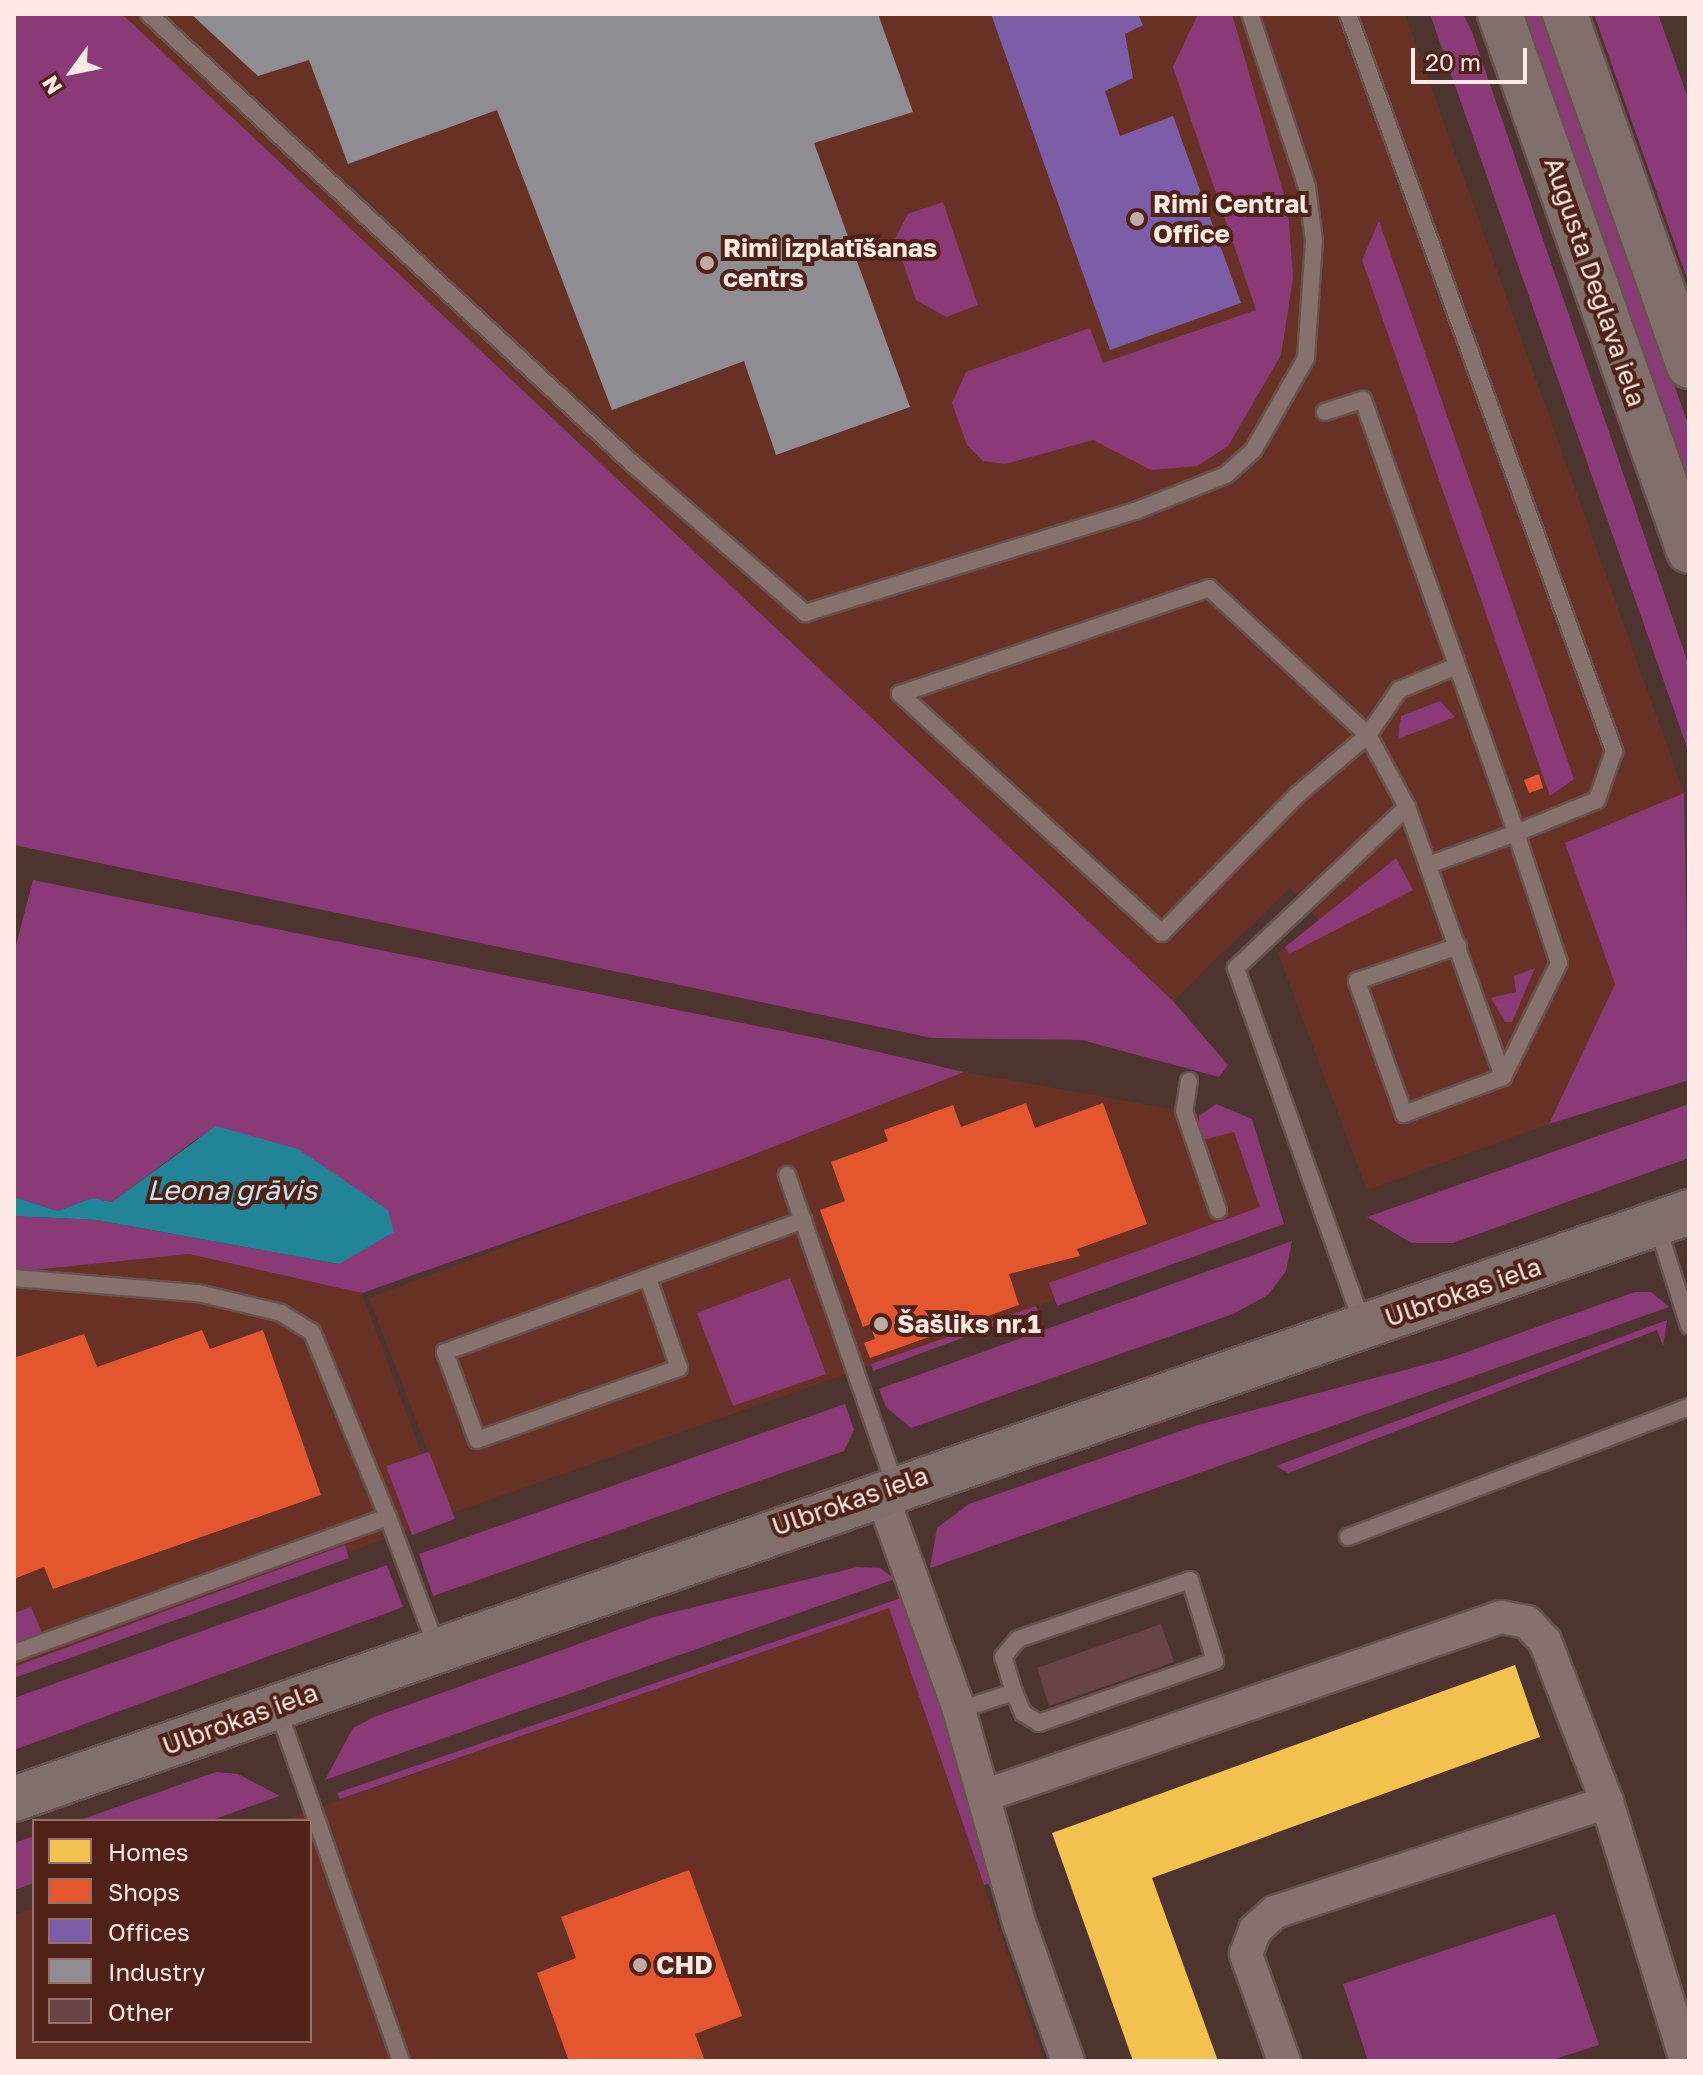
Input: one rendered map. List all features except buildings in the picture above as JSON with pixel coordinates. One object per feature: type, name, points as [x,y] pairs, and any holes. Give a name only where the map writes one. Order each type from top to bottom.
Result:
[{"type":"main road","name":"Augusta Deglava iela","points":[[1500,14],[1689,551]]},
{"type":"main road","points":[[1565,14],[1689,366]]},
{"type":"main road","name":"Ulbrokas iela","points":[[14,1799],[887,1488],[1673,1218]]},
{"type":"street","points":[[887,1488],[986,1795],[1020,1925],[1068,2061]]},
{"type":"street","points":[[986,1795],[1501,1617],[1527,1622],[1545,1641],[1607,1802],[1686,2061]]},
{"type":"street","points":[[1284,2061],[1246,1954],[1255,1930],[1275,1912],[1607,1802]]},
{"type":"lane","points":[[149,14],[633,464],[805,613],[1135,511],[1226,475],[1253,451],[1306,358],[1314,241],[1307,187],[1250,14]]},
{"type":"lane","points":[[1348,14],[1614,751],[1597,800],[1428,865]]},
{"type":"lane","points":[[1325,412],[1363,400],[1559,963],[1503,1077],[1404,1114],[1357,981],[1458,946]]},
{"type":"lane","points":[[1456,666],[1399,690],[1368,735],[1297,795],[1162,933],[900,694],[1209,588],[1368,735],[1407,807],[1503,1077]]},
{"type":"lane","points":[[1364,1326],[1236,968],[1407,807]]},
{"type":"lane","points":[[1189,1081],[1184,1111],[1218,1210]]},
{"type":"lane","points":[[787,1175],[887,1488]]},
{"type":"lane","points":[[1673,1218],[1689,1326]]},
{"type":"lane","points":[[648,1278],[679,1368],[477,1440],[445,1352],[803,1220]]},
{"type":"lane","points":[[14,1278],[198,1293],[281,1313],[312,1332],[388,1517],[437,1648]]},
{"type":"lane","points":[[1348,1537],[1689,1407]]},
{"type":"lane","points":[[14,1653],[388,1517]]},
{"type":"lane","points":[[1190,1580],[1215,1661],[1039,1723],[1023,1713],[1014,1692],[1003,1657],[1018,1639],[1190,1580]]},
{"type":"lane","points":[[959,1710],[1014,1692]]},
{"type":"lane","points":[[277,1706],[401,2061]]},
{"type":"shaded area","points":[[14,14],[122,14],[1173,1001],[1228,1065],[1219,1077],[1082,1040],[932,1038],[14,845]]},
{"type":"shaded area","points":[[122,14],[1405,14],[1684,793],[1566,843],[1615,984],[1549,1124],[1367,1190],[1278,953],[1319,921],[1290,888],[1173,1001]]},
{"type":"shaded area","points":[[1198,14],[1232,14],[1288,209],[1293,278],[1281,355],[1228,446],[1197,466],[1151,470],[1093,440],[1005,464],[983,461],[967,445],[952,403],[966,372],[1090,328],[1103,363],[1256,310],[1173,67]]},
{"type":"shaded area","points":[[1430,14],[1463,14],[1472,32],[1689,666],[1689,753]]},
{"type":"shaded area","points":[[1513,14],[1544,14],[1689,427],[1689,494]]},
{"type":"shaded area","points":[[1594,14],[1658,14],[1689,101],[1689,284]]},
{"type":"shaded area","points":[[943,202],[978,305],[946,317],[916,300],[895,239],[908,214]]},
{"type":"shaded area","points":[[1379,221],[1574,779],[1550,796],[1362,260]]},
{"type":"shaded area","points":[[1440,701],[1455,717],[1398,739],[1401,716]]},
{"type":"shaded area","points":[[1684,793],[1689,1080],[1549,1124],[1615,984],[1565,843]]},
{"type":"shaded area","points":[[1396,858],[1413,890],[1289,954],[1285,947]]},
{"type":"shaded area","points":[[33,880],[831,1041],[964,1072],[724,1166],[362,1293],[189,1254],[14,1272],[14,1216],[97,1220],[339,1264],[388,1210],[198,1138],[112,1202],[92,1198],[58,1211],[14,1197],[14,953]]},
{"type":"shaded area","points":[[1535,968],[1512,1022],[1505,1022],[1491,998],[1516,992],[1514,976]]},
{"type":"shaded area","points":[[964,1072],[1243,1122],[1278,1221],[452,1513],[369,1298]]},
{"type":"shaded area","points":[[1216,1104],[1252,1119],[1284,1224],[1057,1306],[1049,1283],[1260,1207],[1234,1132],[1206,1139],[1199,1134],[1199,1116]]},
{"type":"shaded area","points":[[1689,1104],[1689,1158],[1453,1243],[1412,1243],[1367,1217]]},
{"type":"shaded area","points":[[1292,1241],[1286,1271],[1268,1295],[1233,1314],[911,1428],[886,1407],[879,1389]]},
{"type":"shaded area","points":[[189,1254],[362,1293],[445,1518],[14,1670],[14,1272]]},
{"type":"shaded area","points":[[790,1278],[826,1374],[733,1406],[697,1313]]},
{"type":"shaded area","points":[[1635,1292],[1651,1292],[1669,1307],[930,1568],[937,1528],[969,1504],[1198,1425],[1450,1358]]},
{"type":"shaded area","points":[[1036,1306],[1038,1310],[873,1371],[871,1364]]},
{"type":"shaded area","points":[[1667,1320],[1663,1346],[1657,1330],[1288,1473],[1276,1466]]},
{"type":"shaded area","points":[[845,1404],[854,1430],[844,1451],[433,1596],[419,1554]]},
{"type":"shaded area","points":[[429,1452],[455,1519],[412,1535],[386,1466]]},
{"type":"shaded area","points":[[345,1545],[349,1558],[14,1678],[14,1667]]},
{"type":"shaded area","points":[[387,1565],[403,1607],[14,1750],[14,1698]]},
{"type":"shaded area","points":[[857,1567],[880,1568],[895,1579],[325,1780],[353,1728],[374,1717],[654,1617]]},
{"type":"shaded area","points":[[901,1598],[949,1721],[991,1883],[984,1885],[889,1608],[340,1799],[337,1793]]},
{"type":"shaded area","points":[[31,1607],[42,1633],[14,1642],[14,1613]]},
{"type":"shaded area","points":[[889,1608],[1044,2061],[14,2061],[14,1915],[32,1909],[32,2043],[312,2043],[312,1819],[286,1819]]},
{"type":"shaded area","points":[[216,1772],[238,1774],[280,1796],[215,1819],[83,1819]]},
{"type":"shaded area","points":[[32,1837],[32,1884],[14,1890],[14,1843]]},
{"type":"shaded area","points":[[1555,1914],[1599,2045],[1549,2061],[1368,2061],[1343,1984]]},
{"type":"water","name":"Leona grāvis","points":[[216,1126],[298,1149],[388,1210],[394,1232],[339,1264],[97,1220],[14,1216],[14,1197],[58,1211],[92,1198],[112,1202]]},
{"type":"place","name":"Rimi Central Office","points":[[1137,219]]},
{"type":"place","name":"Rimi izplatīšanas centrs","points":[[707,263]]},
{"type":"place","name":"Šašliks nr.1","points":[[881,1324]]},
{"type":"place","name":"CHD","points":[[640,1965]]}]
